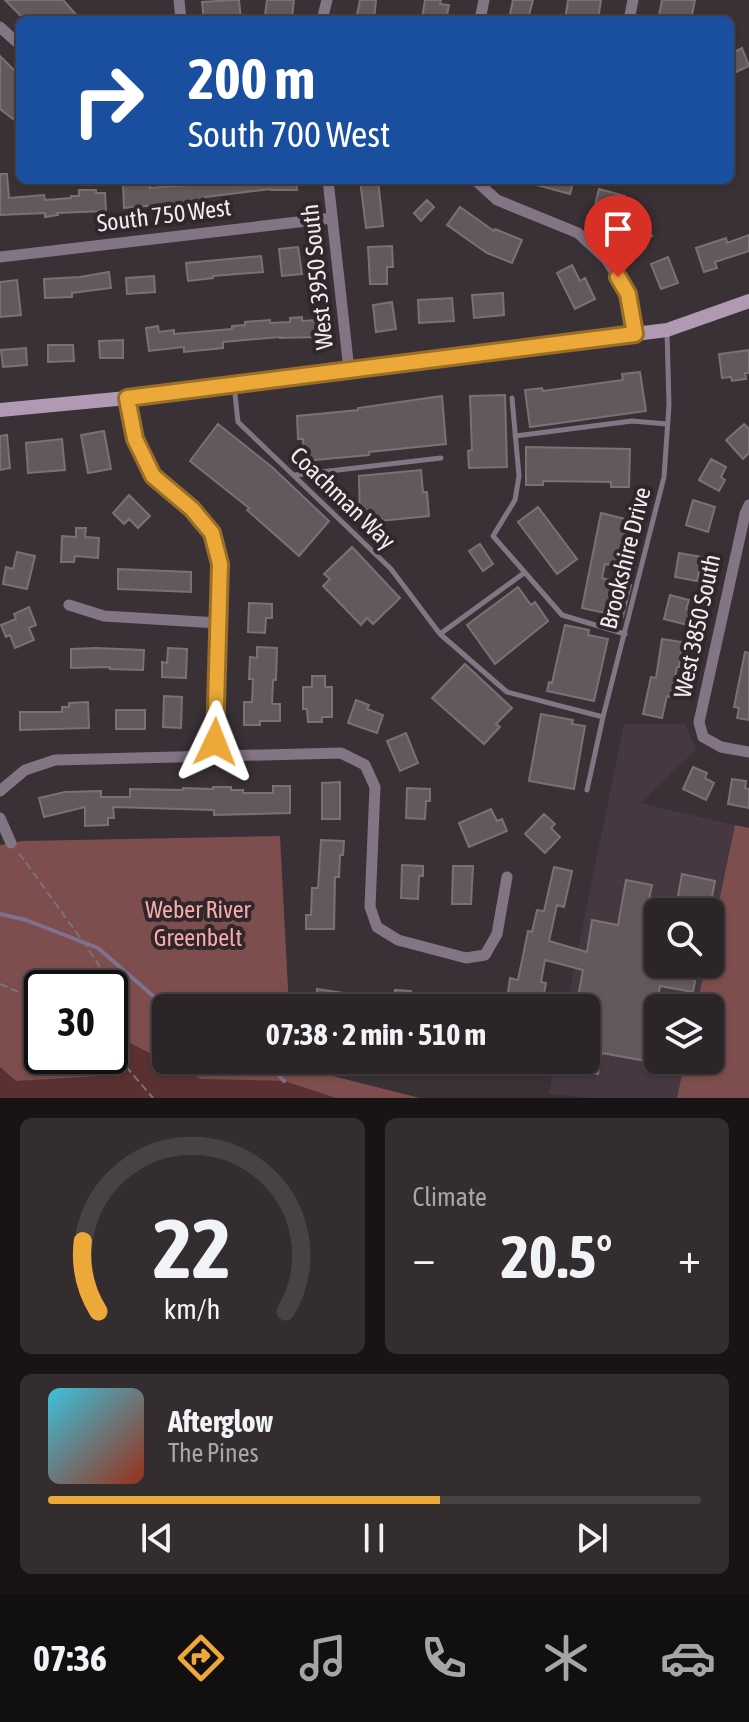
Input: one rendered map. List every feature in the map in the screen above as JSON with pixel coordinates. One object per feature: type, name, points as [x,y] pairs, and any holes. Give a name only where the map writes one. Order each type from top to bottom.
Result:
[{"type":"street","points":[[0,27],[16,41]]},
{"type":"street","name":"West 3950 South","points":[[328,184],[349,370]]},
{"type":"street","points":[[479,184],[497,200],[578,233],[607,260],[628,294],[635,334]]},
{"type":"street","name":"South 750 West","points":[[0,257],[332,218]]},
{"type":"street","points":[[0,410],[127,398],[667,330],[749,301]]},
{"type":"street","points":[[127,398],[135,439],[153,476],[192,509],[212,533],[220,564],[214,756]]},
{"type":"street","name":"West 3850 South","points":[[749,505],[699,722],[703,737],[721,747],[749,752]]},
{"type":"street","points":[[69,605],[104,616],[218,623]]},
{"type":"street","points":[[0,791],[25,770],[55,760],[341,753],[365,765],[375,787],[370,907],[377,927],[398,940],[466,958],[485,955],[497,934],[507,877]]},
{"type":"street","points":[[0,818],[11,843]]},
{"type":"lane","name":"Brookshire Drive","points":[[587,790],[664,477],[669,405],[667,330]]},
{"type":"lane","name":"Coachman Way","points":[[234,384],[238,422],[391,569],[440,634],[507,692],[603,717]]},
{"type":"lane","points":[[512,398],[519,476],[515,500],[493,536],[562,615],[625,634]]},
{"type":"lane","points":[[515,436],[632,421],[667,424]]},
{"type":"lane","points":[[294,475],[441,458]]},
{"type":"lane","points":[[440,634],[524,573]]},
{"type":"path","points":[[11,843],[102,970]]},
{"type":"path","points":[[0,984],[24,994]]},
{"type":"path","points":[[128,1069],[153,1098]]},
{"type":"shaded area","points":[[624,724],[685,724],[696,750],[640,803],[735,825],[720,898],[644,898],[644,978],[703,978],[699,994],[644,994],[644,1074],[682,1074],[677,1098],[592,1098],[549,1094],[553,1074],[600,1074],[600,994],[569,994]]},
{"type":"shaded area","points":[[128,1042],[152,1054],[152,1074],[284,1081],[336,1098],[0,1098],[0,1067],[16,1081],[128,1074]]},
{"type":"green space","points":[[735,825],[749,828],[749,1098],[677,1098],[682,1074],[724,1074],[724,994],[699,994],[703,978],[724,978],[724,898],[720,898]]},
{"type":"green space","name":"Weber River Greenbelt","points":[[280,836],[288,994],[152,994],[152,1054],[128,1042],[128,970],[24,970],[24,1074],[99,1076],[16,1081],[0,1067],[0,845],[22,841]]},
{"type":"green space","name":"Weber River Greenbelt","points":[[191,1074],[325,1074],[420,1098],[336,1098],[284,1081],[201,1079]]},
{"type":"building","points":[[5,0],[63,0],[77,16],[21,16]]},
{"type":"building","points":[[239,0],[241,16],[204,16],[202,2]]},
{"type":"building","points":[[267,0],[294,0],[292,16],[265,15]]},
{"type":"building","points":[[360,0],[376,0],[374,16],[357,16]]},
{"type":"building","points":[[425,0],[441,0],[440,4],[449,5],[447,16],[422,16]]},
{"type":"building","points":[[513,0],[533,0],[529,16],[510,14]]},
{"type":"building","points":[[568,0],[601,0],[599,16],[566,16]]},
{"type":"building","points":[[662,0],[695,0],[692,16],[659,16]]},
{"type":"building","points":[[742,48],[749,66],[734,73],[734,52]]},
{"type":"building","points":[[0,56],[16,72],[16,115],[13,119],[0,109]]},
{"type":"building","points":[[0,174],[7,174],[9,198],[44,195],[45,200],[71,198],[79,196],[79,190],[96,190],[96,193],[105,193],[106,211],[57,213],[45,217],[45,213],[0,215]]},
{"type":"building","points":[[150,184],[150,188],[200,184],[296,184],[297,190],[271,189],[205,197],[206,201],[124,208],[123,185]]},
{"type":"building","points":[[360,184],[378,184],[383,226],[366,228]]},
{"type":"building","points":[[533,184],[573,184],[570,194]]},
{"type":"building","points":[[599,189],[625,196],[620,212],[595,205]]},
{"type":"building","points":[[427,200],[434,207],[421,221],[414,213]]},
{"type":"building","points":[[460,207],[494,231],[522,240],[512,263],[487,253],[447,225]]},
{"type":"building","points":[[633,215],[652,236],[637,249],[618,228]]},
{"type":"building","points":[[749,235],[749,251],[715,262],[717,268],[704,272],[696,248],[726,238],[727,243]]},
{"type":"building","points":[[392,246],[393,267],[387,267],[387,284],[370,284],[368,247]]},
{"type":"building","points":[[298,247],[302,274],[282,276],[279,249]]},
{"type":"building","points":[[261,256],[263,272],[188,281],[186,263]]},
{"type":"building","points":[[668,257],[678,283],[661,289],[651,264]]},
{"type":"building","points":[[572,265],[580,281],[585,278],[595,299],[575,309],[557,273]]},
{"type":"building","points":[[109,272],[111,288],[72,293],[72,297],[45,298],[44,279]]},
{"type":"building","points":[[154,276],[155,292],[127,294],[126,278]]},
{"type":"building","points":[[17,280],[21,315],[0,317],[0,282]]},
{"type":"building","points":[[503,293],[504,315],[474,318],[472,295]]},
{"type":"building","points":[[452,298],[454,321],[419,323],[418,300]]},
{"type":"building","points":[[392,302],[396,329],[376,332],[373,305]]},
{"type":"building","points":[[302,317],[302,321],[316,320],[317,337],[223,342],[223,348],[184,352],[184,347],[149,351],[146,328],[158,326],[159,332],[174,330],[174,334],[232,329],[232,326],[245,325],[245,322],[290,322],[290,318]]},
{"type":"building","points":[[123,340],[123,358],[100,358],[99,341]]},
{"type":"building","points":[[48,345],[73,345],[74,361],[48,362]]},
{"type":"building","points":[[26,348],[27,365],[3,367],[1,350]]},
{"type":"building","points":[[749,350],[746,379],[732,381],[731,377],[722,378],[719,354]]},
{"type":"building","points":[[640,372],[646,411],[530,427],[525,390],[542,388],[543,391],[623,380],[622,374]]},
{"type":"building","points":[[505,395],[507,467],[469,468],[468,451],[472,450],[470,396]]},
{"type":"building","points":[[442,396],[446,444],[304,461],[303,439],[298,439],[297,416]]},
{"type":"building","points":[[218,424],[272,467],[329,521],[299,556],[247,510],[249,508],[190,461]]},
{"type":"building","points":[[744,424],[749,429],[749,453],[743,459],[726,440]]},
{"type":"building","points":[[104,431],[111,469],[88,473],[81,435]]},
{"type":"building","points":[[7,435],[10,468],[0,470],[0,436]]},
{"type":"building","points":[[62,439],[65,470],[28,473],[26,443]]},
{"type":"building","points":[[526,447],[630,449],[629,487],[611,487],[611,482],[543,481],[543,485],[526,485]]},
{"type":"building","points":[[711,459],[726,467],[721,477],[725,480],[719,491],[699,480]]},
{"type":"building","points":[[421,470],[429,516],[360,523],[359,476]]},
{"type":"building","points":[[129,495],[150,516],[138,528],[129,519],[124,524],[113,513]]},
{"type":"building","points":[[693,500],[715,507],[708,532],[686,525]]},
{"type":"building","points":[[538,507],[577,559],[557,574],[518,522]]},
{"type":"building","points":[[601,513],[642,523],[634,569],[605,564],[602,578],[631,585],[623,617],[582,608]]},
{"type":"building","points":[[76,528],[86,528],[85,537],[99,538],[98,558],[75,556],[74,562],[61,562],[62,536],[76,537]]},
{"type":"building","points":[[480,544],[493,564],[483,571],[469,551]]},
{"type":"building","points":[[352,547],[400,598],[373,624],[367,618],[361,625],[323,586],[330,579],[324,574]]},
{"type":"building","points":[[17,552],[35,556],[27,589],[3,584],[6,567],[13,569]]},
{"type":"building","points":[[679,553],[702,557],[697,581],[675,577]]},
{"type":"building","points":[[118,569],[191,572],[191,592],[118,589]]},
{"type":"building","points":[[518,587],[531,605],[535,602],[548,621],[495,664],[467,625]]},
{"type":"building","points":[[670,595],[689,600],[686,609],[692,611],[688,625],[664,619]]},
{"type":"building","points":[[249,603],[272,604],[272,618],[266,618],[265,633],[248,632]]},
{"type":"building","points":[[29,607],[36,625],[29,628],[34,640],[15,648],[10,635],[6,637],[1,625],[16,619],[14,614]]},
{"type":"building","points":[[565,625],[589,630],[588,635],[608,639],[594,701],[547,691],[549,682],[552,683]]},
{"type":"building","points":[[662,639],[682,642],[679,667],[662,718],[643,714],[651,677],[656,678]]},
{"type":"building","points":[[257,647],[277,648],[272,704],[280,704],[280,721],[244,725],[244,702],[252,702],[250,657],[257,658]]},
{"type":"building","points":[[168,648],[187,649],[186,678],[162,677],[162,662],[167,663]]},
{"type":"building","points":[[71,649],[144,650],[143,670],[71,668]]},
{"type":"building","points":[[745,652],[749,653],[749,720],[737,718],[739,708],[734,707]]},
{"type":"building","points":[[465,664],[512,708],[496,724],[500,727],[484,744],[432,698]]},
{"type":"building","points":[[312,676],[325,676],[325,687],[332,687],[332,717],[322,717],[322,722],[308,722],[307,709],[303,709],[303,687],[312,687]]},
{"type":"building","points":[[164,696],[182,697],[181,728],[163,727]]},
{"type":"building","points":[[356,700],[369,705],[367,709],[383,715],[377,733],[348,723]]},
{"type":"building","points":[[88,702],[89,728],[20,730],[20,712],[62,712],[62,707],[69,707],[69,703]]},
{"type":"building","points":[[116,710],[145,710],[145,729],[116,729]]},
{"type":"building","points":[[541,714],[573,720],[572,724],[585,726],[574,789],[529,781]]},
{"type":"building","points":[[406,733],[418,763],[400,771],[387,741]]},
{"type":"building","points":[[693,767],[707,773],[705,778],[714,783],[706,800],[683,789]]},
{"type":"building","points":[[732,779],[746,781],[749,808],[728,804]]},
{"type":"building","points":[[340,782],[340,819],[322,819],[322,783]]},
{"type":"building","points":[[273,786],[290,786],[290,813],[214,815],[214,810],[113,807],[114,818],[108,818],[108,825],[85,826],[85,807],[44,817],[39,798],[65,792],[101,791],[101,797],[130,797],[130,789],[213,787],[231,787],[231,790],[243,790],[243,793],[273,793]]},
{"type":"building","points":[[407,788],[430,789],[425,819],[406,818]]},
{"type":"building","points":[[491,809],[497,821],[502,819],[507,831],[469,847],[459,823]]},
{"type":"building","points":[[544,814],[555,824],[551,828],[560,837],[545,853],[525,834]]},
{"type":"building","points":[[321,840],[344,841],[339,877],[335,877],[334,929],[306,929],[306,915],[311,915],[312,888],[318,888]]},
{"type":"building","points":[[402,865],[423,866],[423,876],[419,876],[418,899],[401,898]]},
{"type":"building","points":[[453,866],[473,866],[471,904],[452,904]]},
{"type":"building","points":[[554,867],[572,871],[564,907],[557,905],[549,941],[587,952],[592,920],[618,925],[626,880],[652,885],[649,898],[644,898],[644,978],[696,978],[693,992],[660,986],[659,994],[644,994],[644,1061],[602,1053],[600,1064],[600,994],[579,994],[583,970],[545,960],[541,982],[546,983],[544,994],[508,992],[510,978],[518,980],[528,931],[532,932],[537,910],[544,911]]},
{"type":"building","points":[[682,874],[715,881],[712,898],[678,898]]},
{"type":"building","points":[[317,989],[351,994],[316,994]]},
{"type":"building","points":[[395,990],[411,991],[411,994],[395,994]]},
{"type":"waterway","points":[[0,914],[26,920],[98,948],[152,995]]},
{"type":"waterway","points":[[278,1074],[284,1081]]},
{"type":"route","points":[[215,742],[220,564],[212,533],[192,509],[153,476],[135,439],[127,398],[635,334],[628,294],[618,277]]}]
